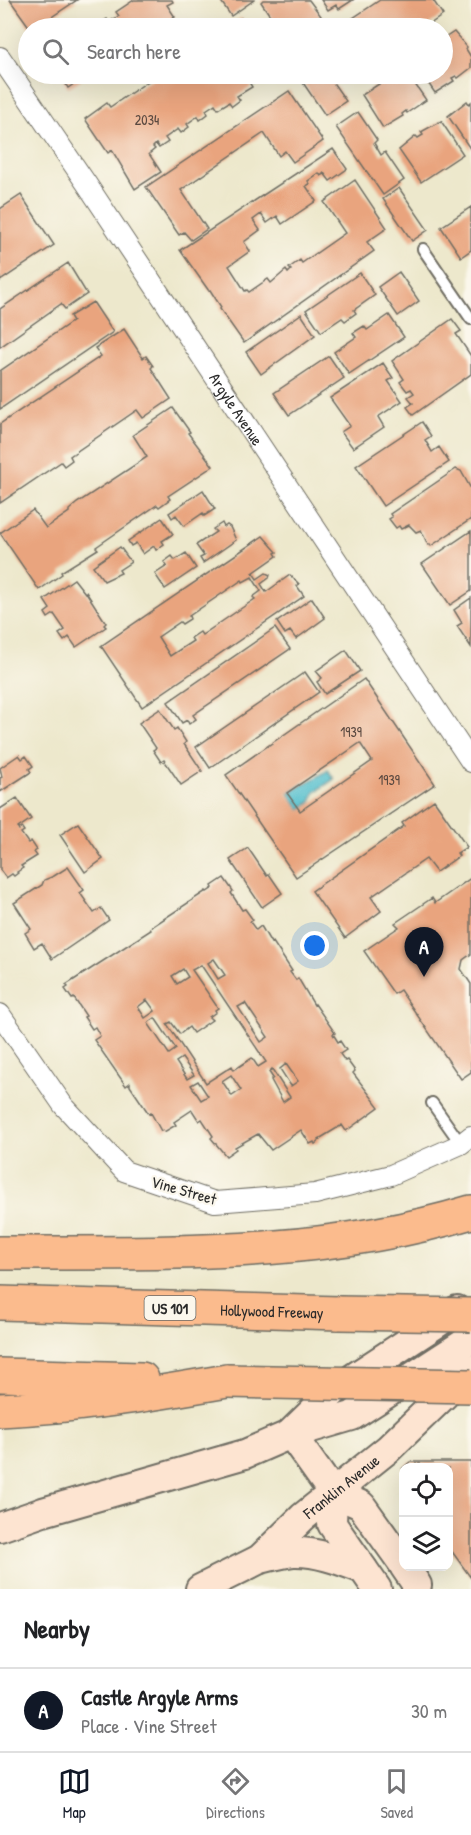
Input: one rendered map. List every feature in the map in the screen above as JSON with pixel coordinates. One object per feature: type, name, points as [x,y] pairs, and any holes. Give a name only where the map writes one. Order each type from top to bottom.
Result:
[{"type":"highway","points":[[0,1253],[254,1250],[318,1244],[430,1224],[471,1212]]},
{"type":"highway","name":"Hollywood Freeway","points":[[0,1303],[471,1315]]},
{"type":"highway","points":[[0,1375],[471,1386]]},
{"type":"highway","points":[[0,1410],[34,1409],[137,1396],[227,1381]]},
{"type":"main road","points":[[291,1434],[335,1390],[471,1301]]},
{"type":"main road","points":[[0,1527],[43,1512],[245,1454],[291,1434],[352,1416],[471,1339]]},
{"type":"main road","name":"Franklin Avenue","points":[[200,1589],[260,1559],[303,1517],[388,1449],[471,1369]]},
{"type":"main road","points":[[291,1434],[333,1493],[362,1505],[399,1559]]},
{"type":"main road","points":[[333,1493],[332,1524],[370,1579]]},
{"type":"main road","points":[[260,1559],[292,1552],[309,1553],[340,1560],[370,1579]]},
{"type":"main road","points":[[407,1571],[417,1585],[416,1589]]},
{"type":"street","name":"Argyle Avenue","points":[[0,57],[18,83]]},
{"type":"street","name":"Argyle Avenue","points":[[18,84],[471,762]]},
{"type":"street","name":"Vine Street","points":[[0,1014],[63,1105],[124,1171],[215,1202],[315,1194],[391,1175],[466,1140]]},
{"type":"lane","points":[[423,249],[471,319]]},
{"type":"lane","points":[[432,1103],[466,1140]]},
{"type":"water","points":[[328,770],[334,779],[315,792],[311,802],[300,809],[289,793]]},
{"type":"building","points":[[10,0],[77,0],[50,18],[23,18]]},
{"type":"building","points":[[134,0],[172,0],[173,2],[167,5],[175,17],[116,18],[119,16],[116,12]]},
{"type":"building","points":[[220,0],[254,0],[231,16]]},
{"type":"building","points":[[263,0],[309,0],[321,16],[318,18],[272,18],[261,2]]},
{"type":"building","points":[[321,0],[353,0],[339,9],[336,5],[328,10]]},
{"type":"building","points":[[380,0],[433,0],[443,15],[439,18],[353,18]]},
{"type":"building","points":[[453,33],[467,47],[471,57],[471,68],[458,78],[453,78]]},
{"type":"building","points":[[144,84],[250,84],[252,87],[237,96],[240,100],[232,106],[229,102],[218,109],[215,104],[206,110],[208,114],[200,120],[198,116],[187,124],[189,127],[181,133],[178,129],[165,138],[168,142],[159,148],[156,144],[153,147],[155,149],[149,154],[161,172],[135,189],[112,150],[108,153],[85,119],[107,103],[110,107]]},
{"type":"building","points":[[304,84],[334,84],[346,101],[325,115]]},
{"type":"building","points":[[379,84],[415,84],[426,100],[383,128],[362,95]]},
{"type":"building","points":[[429,84],[449,84],[435,93]]},
{"type":"building","points":[[289,91],[323,141],[293,162],[285,151],[279,156],[264,133],[181,190],[207,229],[191,240],[184,232],[179,235],[146,187]]},
{"type":"building","points":[[467,101],[469,104],[471,102],[471,150],[448,116]]},
{"type":"building","points":[[358,112],[377,140],[374,143],[381,155],[385,152],[404,180],[383,195],[336,127]]},
{"type":"building","points":[[441,121],[463,154],[421,182],[399,150],[416,136],[418,138],[423,135],[421,132]]},
{"type":"building","points":[[333,149],[347,169],[330,181],[324,173],[321,176],[319,173],[308,181],[310,184],[306,186],[316,201],[282,224],[277,216],[267,223],[261,214],[253,220],[260,230],[244,242],[250,251],[229,266],[245,291],[249,292],[268,279],[271,283],[286,270],[288,273],[291,270],[289,268],[300,260],[302,263],[345,233],[324,202],[355,180],[387,228],[367,242],[374,251],[244,343],[220,309],[221,307],[210,290],[180,250]]},
{"type":"building","points":[[399,188],[428,230],[412,241],[383,199]]},
{"type":"building","points":[[21,195],[54,245],[0,281],[0,209]]},
{"type":"building","points":[[471,207],[471,250],[461,257],[441,227]]},
{"type":"building","points":[[68,263],[87,294],[65,309],[61,304],[0,347],[0,309]]},
{"type":"building","points":[[399,272],[419,301],[398,316],[378,287]]},
{"type":"building","points":[[360,273],[375,295],[354,310],[356,313],[345,321],[342,318],[321,332],[306,310]]},
{"type":"building","points":[[93,302],[113,332],[0,409],[0,371],[73,321],[70,316]]},
{"type":"building","points":[[301,314],[315,335],[261,374],[246,352]]},
{"type":"building","points":[[389,315],[404,337],[349,374],[334,352],[356,337],[353,333],[364,326],[367,330]]},
{"type":"building","points":[[452,319],[461,331],[456,334],[471,356],[471,374],[413,415],[407,407],[413,403],[408,397],[414,393],[411,389],[407,391],[400,382],[404,379],[392,361]]},
{"type":"building","points":[[124,329],[143,358],[146,356],[153,366],[151,368],[171,399],[143,418],[137,410],[70,456],[72,460],[64,466],[61,462],[0,503],[0,424],[101,356],[95,348]]},
{"type":"building","points":[[329,356],[344,378],[289,415],[274,393]]},
{"type":"building","points":[[383,363],[393,378],[388,381],[402,401],[378,417],[384,427],[353,448],[341,432],[350,426],[330,398]]},
{"type":"building","points":[[173,408],[190,432],[188,433],[213,466],[168,496],[170,499],[159,507],[157,505],[96,547],[98,549],[61,572],[62,574],[39,590],[0,533],[33,510],[46,528],[69,512],[77,503],[147,457],[133,435]]},
{"type":"building","points":[[422,422],[431,436],[425,440],[432,452],[439,447],[449,462],[383,506],[356,466]]},
{"type":"building","points":[[456,469],[461,471],[471,489],[471,519],[431,546],[428,545],[421,530],[416,532],[409,525],[401,529],[399,526],[396,528],[389,519],[392,517],[390,514]]},
{"type":"building","points":[[203,490],[215,509],[204,516],[203,513],[184,526],[176,515],[172,518],[169,513]]},
{"type":"building","points":[[162,518],[173,534],[162,541],[164,544],[156,550],[154,546],[143,554],[136,543],[131,546],[128,541]]},
{"type":"building","points":[[222,523],[224,527],[227,525],[230,527],[236,540],[203,563],[200,558],[204,556],[196,545],[216,532],[213,529]]},
{"type":"building","points":[[471,531],[471,591],[450,605],[422,564]]},
{"type":"building","points":[[263,536],[277,552],[275,553],[277,556],[253,573],[257,579],[266,573],[270,575],[261,584],[266,592],[290,575],[299,584],[297,586],[304,596],[142,707],[101,646]],"holes":[[[252,577],[261,591],[253,597],[255,599],[202,635],[200,632],[191,638],[193,641],[170,656],[158,637],[180,622],[182,624],[190,619],[189,616],[242,580],[243,582]]]},
{"type":"building","points":[[120,547],[131,562],[119,570],[121,573],[104,581],[93,566]]},
{"type":"building","points":[[186,553],[196,568],[165,589],[155,574],[167,566],[164,562],[172,556],[175,560]]},
{"type":"building","points":[[74,579],[86,592],[106,623],[104,625],[106,627],[76,647],[69,637],[64,641],[59,634],[65,630],[54,614],[48,618],[45,613],[50,609],[44,600]]},
{"type":"building","points":[[312,598],[325,618],[296,639],[290,631],[285,634],[277,622]]},
{"type":"building","points":[[471,598],[471,647],[457,626],[462,623],[454,610]]},
{"type":"building","points":[[275,628],[290,649],[193,715],[196,719],[189,724],[187,720],[182,723],[168,702]]},
{"type":"building","points":[[346,650],[360,671],[325,694],[317,682],[322,678],[316,671]]},
{"type":"building","points":[[305,672],[319,692],[210,768],[196,747]]},
{"type":"building","points":[[364,679],[435,784],[296,877],[226,775]],"holes":[[[360,743],[372,761],[300,811],[287,793]]]},
{"type":"building","points":[[160,709],[174,730],[177,728],[186,742],[184,744],[202,771],[181,785],[164,760],[161,762],[153,750],[156,748],[139,723]]},
{"type":"building","points":[[19,755],[22,759],[26,756],[33,766],[29,769],[31,772],[0,792],[0,778],[2,777],[0,768]]},
{"type":"building","points":[[17,798],[31,819],[18,828],[24,831],[21,833],[28,843],[31,841],[37,850],[34,852],[37,856],[21,866],[23,868],[14,876],[12,874],[6,878],[0,870],[0,809]]},
{"type":"building","points":[[434,800],[467,847],[457,853],[459,856],[436,872],[426,859],[371,897],[381,911],[345,938],[312,891],[404,826],[402,823]]},
{"type":"building","points":[[78,823],[103,859],[85,872],[60,835]]},
{"type":"building","points":[[248,848],[282,893],[262,907],[230,860]]},
{"type":"building","points":[[68,867],[84,890],[80,893],[94,913],[101,908],[109,920],[52,959],[42,943],[34,948],[25,933],[31,929],[14,903],[42,885],[44,880]]},
{"type":"building","points":[[224,878],[242,910],[245,909],[253,920],[250,922],[256,930],[261,926],[292,971],[290,972],[296,980],[298,978],[335,1033],[333,1034],[338,1042],[340,1041],[346,1050],[340,1054],[345,1061],[347,1060],[355,1071],[353,1073],[379,1107],[346,1131],[342,1125],[315,1144],[314,1142],[310,1144],[301,1130],[271,1150],[258,1134],[235,1147],[236,1149],[226,1156],[211,1138],[213,1136],[202,1119],[199,1121],[192,1110],[174,1122],[176,1125],[164,1132],[161,1131],[130,1083],[126,1086],[94,1040],[100,1036],[95,1027],[92,1029],[74,998],[72,999],[65,989],[68,987],[66,985],[213,888],[212,886]],"holes":[[[214,959],[225,975],[218,979],[208,963]],[[201,965],[266,1062],[258,1067],[252,1058],[234,1070],[232,1066],[206,1083],[167,1024],[171,1022],[180,1034],[189,1027],[193,1033],[212,1020],[209,1017],[216,1012],[218,1008],[192,970]],[[183,969],[188,977],[177,984],[172,976]],[[147,1000],[155,1011],[145,1018],[138,1007]],[[245,1003],[268,1037],[261,1042],[238,1007]],[[155,1018],[176,1049],[169,1054],[148,1023]],[[182,1058],[194,1075],[187,1079],[176,1062]],[[286,1064],[298,1081],[291,1086],[280,1069]],[[272,1069],[290,1097],[283,1102],[271,1080],[273,1078],[269,1072]],[[231,1075],[241,1090],[232,1096],[222,1081]],[[198,1081],[208,1096],[201,1100],[191,1085]]]},
{"type":"building","points":[[471,878],[471,954],[463,960],[461,969],[471,984],[471,1072],[461,1079],[400,990],[394,994],[364,951],[399,927],[395,923],[432,898],[435,903]]},
{"type":"building","points":[[471,1462],[471,1578],[453,1553],[453,1463],[409,1463]]},
{"type":"place","name":"Castle Argyle Arms","points":[[424,977]]}]
